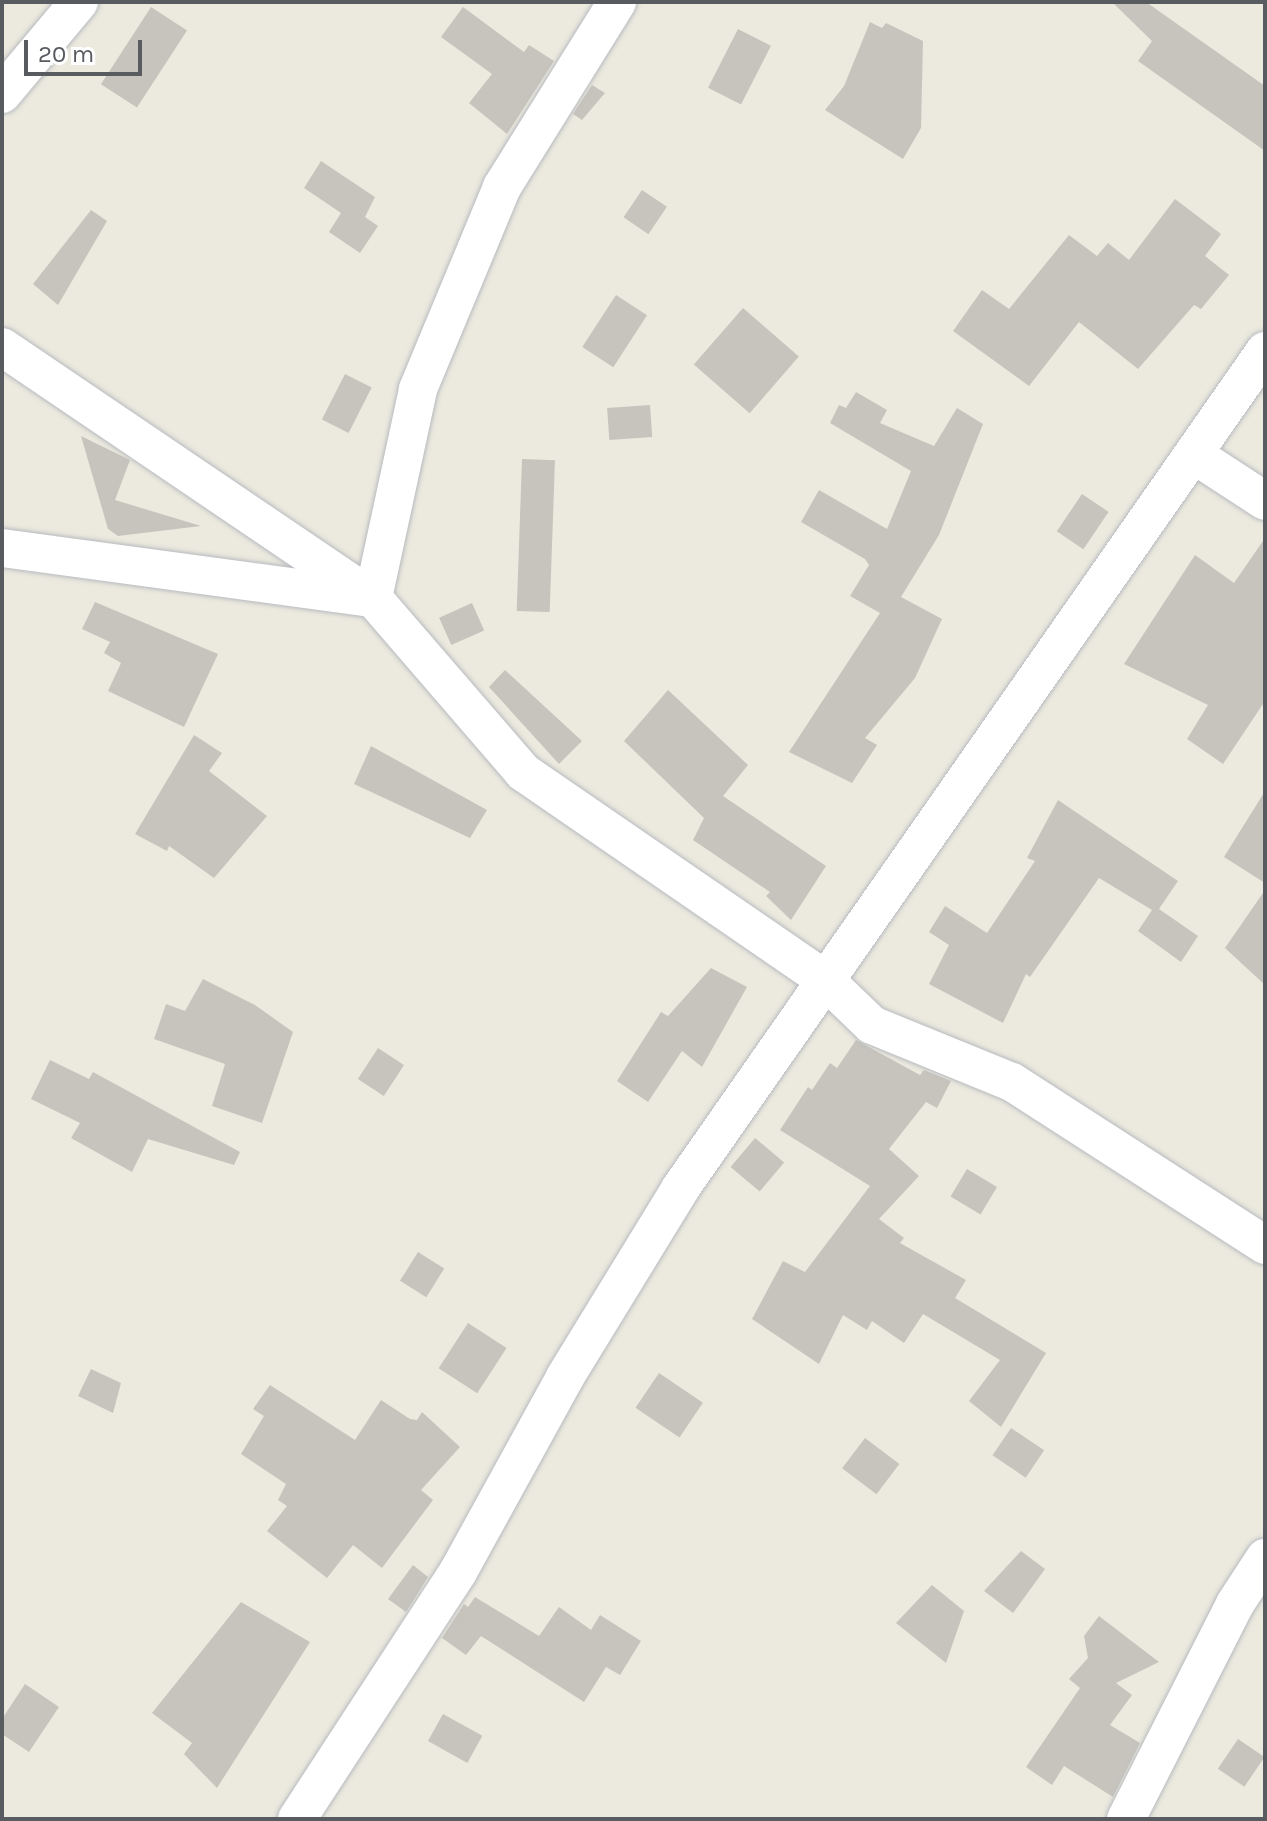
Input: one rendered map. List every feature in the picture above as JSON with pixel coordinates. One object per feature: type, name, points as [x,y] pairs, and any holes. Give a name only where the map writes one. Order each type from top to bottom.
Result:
[{"type":"street","points":[[2,94],[79,2]]},
{"type":"street","points":[[373,598],[418,389],[502,187],[617,2]]},
{"type":"street","points":[[2,347],[373,598],[523,772],[824,979],[872,1025],[1012,1082],[1265,1245]]},
{"type":"street","points":[[297,1819],[458,1572],[565,1377],[680,1189],[824,979],[1196,456],[1265,351]]},
{"type":"street","points":[[1196,456],[1265,501]]},
{"type":"street","points":[[2,548],[373,598]]},
{"type":"street","points":[[1126,1819],[1235,1604],[1265,1558]]},
{"type":"building","points":[[1112,2],[1146,2],[1265,86],[1265,151],[1138,61],[1152,41]]},
{"type":"building","points":[[151,7],[187,30],[137,108],[101,84]]},
{"type":"building","points":[[463,7],[524,52],[529,45],[554,61],[507,134],[469,103],[492,74],[441,37]]},
{"type":"building","points":[[870,22],[882,28],[886,23],[923,41],[921,128],[903,159],[825,110],[844,86]]},
{"type":"building","points":[[738,29],[771,46],[741,105],[708,88]]},
{"type":"building","points":[[592,85],[605,93],[582,120],[573,114]]},
{"type":"building","points":[[321,161],[375,197],[365,217],[378,226],[360,253],[329,232],[341,213],[304,188]]},
{"type":"building","points":[[642,190],[667,207],[648,234],[624,217]]},
{"type":"building","points":[[1175,199],[1221,234],[1205,256],[1229,275],[1201,309],[1194,305],[1138,369],[1079,322],[1029,386],[953,331],[982,290],[1009,309],[1069,235],[1097,256],[1108,243],[1129,260]]},
{"type":"building","points":[[91,210],[107,221],[58,305],[33,284]]},
{"type":"building","points":[[616,295],[647,315],[613,367],[582,347]]},
{"type":"building","points":[[743,308],[799,357],[750,413],[694,365]]},
{"type":"building","points":[[345,374],[372,388],[349,433],[322,419]]},
{"type":"building","points":[[856,392],[887,410],[880,423],[934,446],[957,408],[983,424],[939,535],[901,597],[942,619],[915,678],[865,738],[877,745],[852,783],[789,752],[880,613],[850,596],[869,565],[865,559],[801,522],[819,490],[887,529],[911,471],[830,423],[839,405],[846,408]]},
{"type":"building","points":[[650,405],[652,437],[609,440],[607,408]]},
{"type":"building","points":[[81,436],[130,460],[115,500],[201,526],[118,536],[108,529]]},
{"type":"building","points":[[522,459],[555,460],[550,612],[517,611]]},
{"type":"building","points":[[1082,494],[1109,512],[1083,549],[1057,531]]},
{"type":"building","points":[[1265,538],[1265,701],[1223,764],[1187,739],[1208,705],[1124,664],[1195,555],[1234,583]]},
{"type":"building","points":[[95,602],[218,654],[184,727],[108,691],[121,663],[104,653],[110,642],[82,629]]},
{"type":"building","points":[[472,603],[484,630],[451,645],[439,618]]},
{"type":"building","points":[[505,670],[582,741],[559,764],[489,687]]},
{"type":"building","points":[[668,690],[748,765],[723,796],[826,866],[791,920],[766,896],[770,892],[693,840],[704,818],[624,741]]},
{"type":"building","points":[[194,735],[222,753],[209,771],[267,816],[214,878],[169,846],[167,851],[135,834]]},
{"type":"building","points":[[371,746],[487,810],[470,838],[354,784]]},
{"type":"building","points":[[1265,791],[1265,883],[1224,857]]},
{"type":"building","points":[[1058,800],[1178,881],[1159,909],[1198,936],[1181,962],[1138,931],[1152,910],[1099,878],[1030,977],[1026,974],[1003,1023],[929,984],[949,945],[929,932],[945,906],[987,933],[1035,861],[1027,858]]},
{"type":"building","points":[[1265,890],[1265,985],[1225,948]]},
{"type":"building","points":[[711,968],[747,987],[702,1067],[682,1051],[648,1102],[617,1081],[661,1012],[668,1016]]},
{"type":"building","points":[[203,979],[255,1005],[293,1032],[262,1123],[212,1106],[225,1064],[154,1039],[166,1004],[185,1011]]},
{"type":"building","points":[[856,1040],[920,1075],[924,1070],[951,1081],[937,1108],[926,1102],[889,1149],[919,1176],[879,1219],[904,1238],[900,1243],[966,1280],[955,1298],[1046,1353],[1001,1427],[969,1401],[1000,1360],[923,1314],[904,1343],[872,1321],[867,1330],[843,1315],[819,1364],[752,1319],[783,1261],[805,1272],[870,1186],[780,1130],[808,1087],[812,1090],[830,1063],[837,1068]]},
{"type":"building","points":[[378,1048],[404,1065],[384,1096],[358,1079]]},
{"type":"building","points":[[50,1060],[89,1079],[93,1072],[240,1152],[234,1165],[148,1139],[132,1172],[71,1138],[80,1123],[31,1099]]},
{"type":"building","points":[[755,1138],[784,1162],[760,1192],[731,1167]]},
{"type":"building","points":[[967,1169],[997,1187],[981,1214],[951,1196]]},
{"type":"building","points":[[418,1252],[444,1268],[426,1297],[400,1281]]},
{"type":"building","points":[[468,1323],[507,1348],[477,1393],[439,1368]]},
{"type":"building","points":[[91,1369],[121,1383],[113,1413],[78,1396]]},
{"type":"building","points":[[659,1373],[703,1403],[679,1437],[636,1408]]},
{"type":"building","points":[[270,1385],[355,1440],[381,1400],[410,1419],[417,1420],[422,1412],[460,1447],[421,1490],[433,1500],[382,1568],[353,1545],[327,1578],[267,1531],[287,1506],[278,1500],[286,1484],[241,1454],[264,1416],[253,1409]]},
{"type":"building","points":[[1011,1428],[1044,1450],[1026,1478],[993,1455]]},
{"type":"building","points":[[865,1438],[899,1464],[876,1494],[842,1468]]},
{"type":"building","points":[[1021,1551],[1045,1569],[1013,1613],[984,1591]]},
{"type":"building","points":[[413,1565],[428,1577],[406,1612],[388,1599]]},
{"type":"building","points":[[932,1585],[964,1611],[946,1663],[896,1623]]},
{"type":"building","points":[[475,1597],[539,1636],[559,1607],[591,1630],[600,1615],[641,1641],[620,1675],[606,1667],[584,1702],[481,1636],[466,1655],[442,1638],[464,1604],[468,1607]]},
{"type":"building","points":[[241,1602],[310,1642],[217,1788],[184,1754],[192,1743],[152,1713]]},
{"type":"building","points":[[1099,1616],[1159,1662],[1116,1683],[1132,1695],[1110,1725],[1140,1743],[1113,1797],[1064,1766],[1052,1785],[1026,1767],[1080,1688],[1069,1679],[1088,1658],[1084,1636]]},
{"type":"building","points":[[25,1684],[59,1707],[29,1752],[2,1734],[2,1719]]},
{"type":"building","points":[[443,1714],[482,1736],[467,1763],[428,1741]]},
{"type":"building","points":[[1238,1739],[1265,1757],[1244,1787],[1218,1769]]}]
